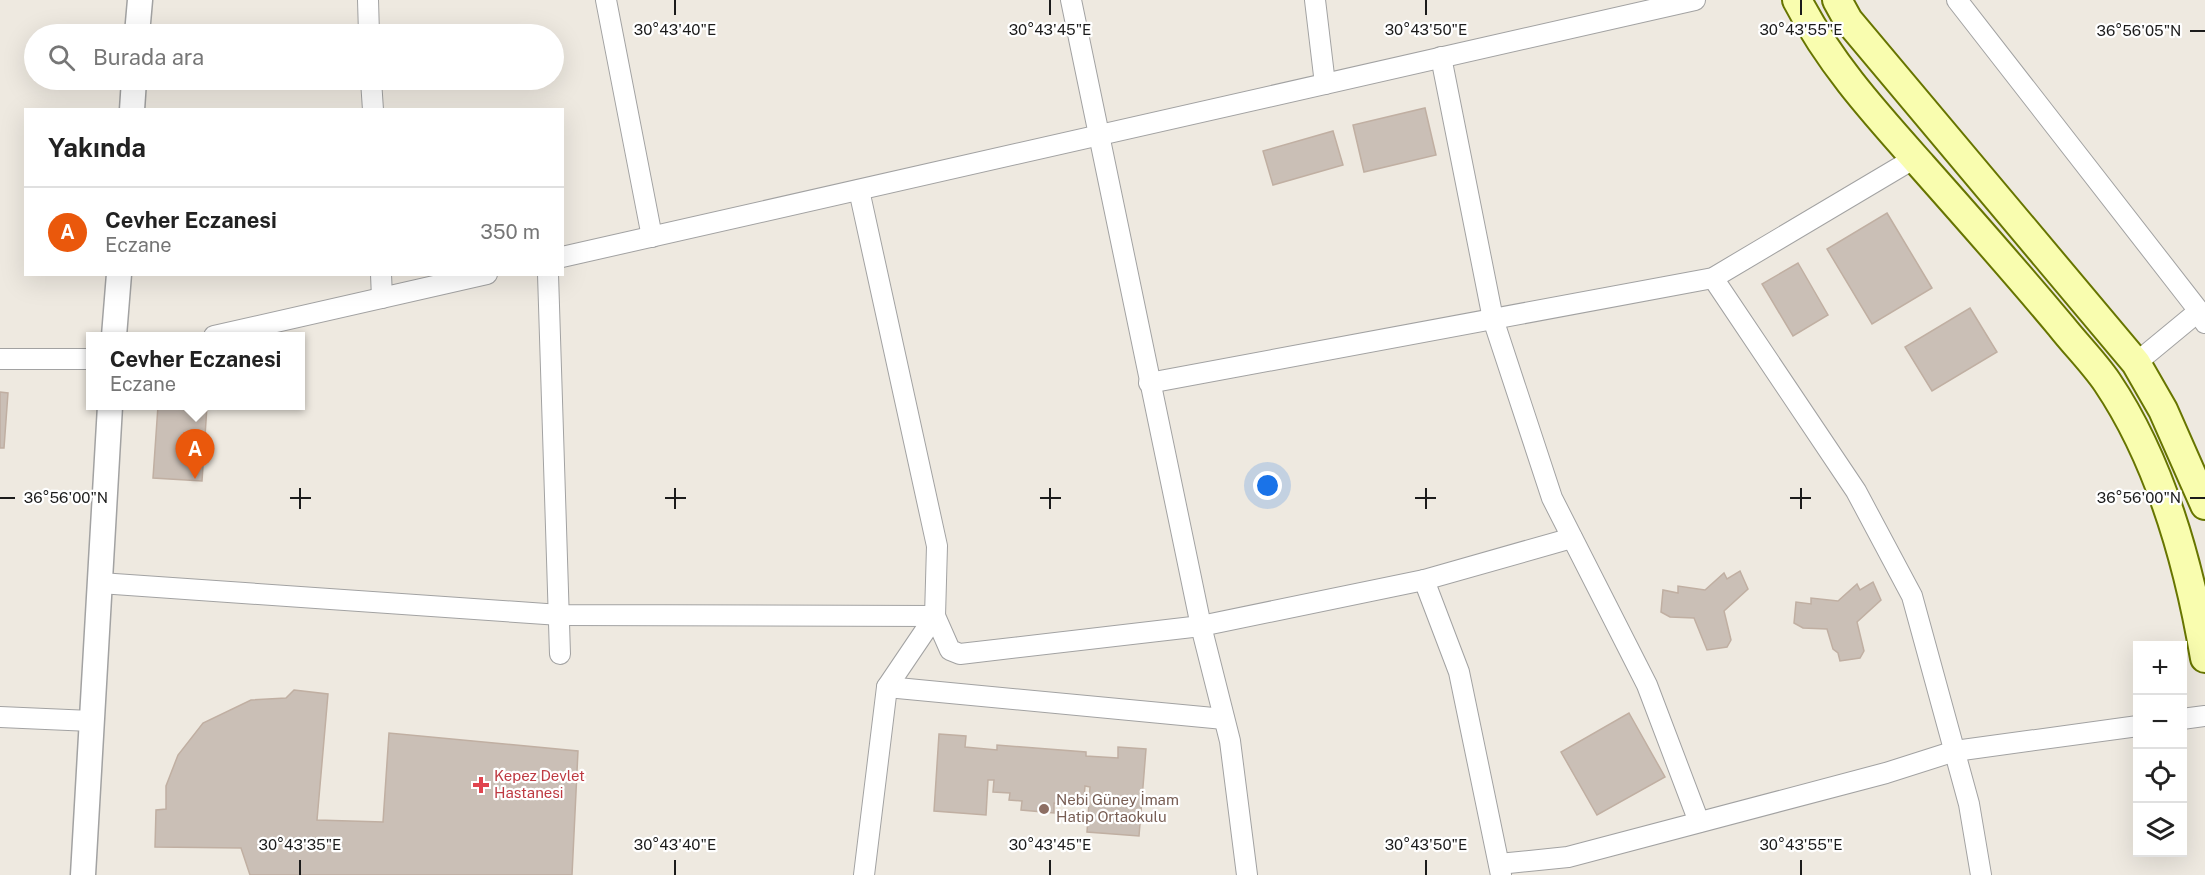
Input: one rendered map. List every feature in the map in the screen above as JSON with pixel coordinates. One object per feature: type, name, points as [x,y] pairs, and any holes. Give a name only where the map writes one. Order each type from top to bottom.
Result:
[{"type":"main road","points":[[1797,0],[1817,39],[1862,99],[2020,277],[2107,381],[2134,428],[2173,527],[2196,604],[2205,658]]},
{"type":"main road","points":[[1838,0],[1848,20],[2136,363],[2163,410],[2205,505]]},
{"type":"street","points":[[138,24],[140,0]]},
{"type":"street","points":[[368,0],[369,24]]},
{"type":"street","points":[[606,0],[652,237]]},
{"type":"street","points":[[1071,0],[1097,136],[1201,626],[1230,741],[1247,875]]},
{"type":"street","points":[[1315,0],[1325,84]]},
{"type":"street","points":[[564,257],[1695,0]]},
{"type":"street","points":[[1957,0],[2202,317],[2136,363]]},
{"type":"street","points":[[1441,57],[1493,319],[1552,498],[1647,685],[1699,822]]},
{"type":"street","points":[[132,108],[133,90]]},
{"type":"street","points":[[372,90],[373,108]]},
{"type":"street","points":[[1149,382],[1713,278],[1915,158]]},
{"type":"street","points":[[859,190],[937,546],[935,616],[950,650],[960,654],[1201,626],[1424,580],[1572,538]]},
{"type":"street","points":[[114,332],[119,276]]},
{"type":"street","points":[[381,276],[382,298]]},
{"type":"street","points":[[232,332],[478,276]]},
{"type":"street","points":[[548,276],[560,654]]},
{"type":"street","points":[[1713,278],[1856,491],[1912,597],[1969,804],[1981,875]]},
{"type":"street","points":[[0,359],[86,359]]},
{"type":"street","points":[[83,875],[110,410]]},
{"type":"street","points":[[1424,580],[1459,672],[1500,870],[1570,866],[1699,822],[1886,773],[1955,751],[2133,727]]},
{"type":"street","points":[[100,583],[560,615],[935,616]]},
{"type":"street","points":[[864,875],[887,687],[935,616]]},
{"type":"street","points":[[887,687],[1224,719]]},
{"type":"street","points":[[2187,718],[2205,716]]},
{"type":"street","points":[[0,717],[91,721]]},
{"type":"building","points":[[1425,108],[1436,155],[1364,172],[1353,125]]},
{"type":"building","points":[[1333,131],[1343,165],[1273,185],[1263,151]]},
{"type":"building","points":[[1887,213],[1932,288],[1872,324],[1827,249]]},
{"type":"building","points":[[1798,263],[1828,315],[1793,336],[1762,284]]},
{"type":"building","points":[[1970,308],[1997,352],[1932,391],[1905,347]]},
{"type":"building","points":[[0,392],[8,393],[4,448],[0,448]]},
{"type":"building","points":[[158,410],[207,410],[202,481],[153,478]]},
{"type":"building","points":[[1740,571],[1748,589],[1724,611],[1731,640],[1727,647],[1707,650],[1694,618],[1670,617],[1661,612],[1663,590],[1678,593],[1678,586],[1705,590],[1724,573],[1727,579]]},
{"type":"building","points":[[1873,582],[1881,600],[1857,622],[1864,651],[1860,658],[1840,661],[1838,653],[1833,649],[1827,629],[1803,628],[1794,623],[1796,602],[1811,604],[1811,598],[1838,601],[1857,584],[1860,590]]},
{"type":"building","points":[[294,690],[328,694],[317,820],[383,822],[389,733],[578,751],[572,875],[250,875],[241,848],[155,847],[156,810],[166,809],[166,786],[178,755],[203,723],[251,700],[286,698]]},
{"type":"building","points":[[1629,713],[1665,777],[1597,815],[1561,752]]},
{"type":"building","points":[[939,734],[966,736],[965,747],[997,750],[997,745],[1086,752],[1086,756],[1118,758],[1118,747],[1146,749],[1139,836],[1087,832],[1090,787],[1085,786],[1084,798],[1067,797],[1066,804],[1054,803],[1054,813],[1021,810],[1022,801],[1009,800],[1010,793],[993,792],[994,780],[988,780],[986,815],[934,811]]},
{"type":"place","name":"Cevher Eczanesi","points":[[195,479]]},
{"type":"place","name":"Kepez Devlet Hastanesi","points":[[481,785]]},
{"type":"place","name":"Nebi Güney İmam Hatip Ortaokulu","points":[[1044,809]]}]
